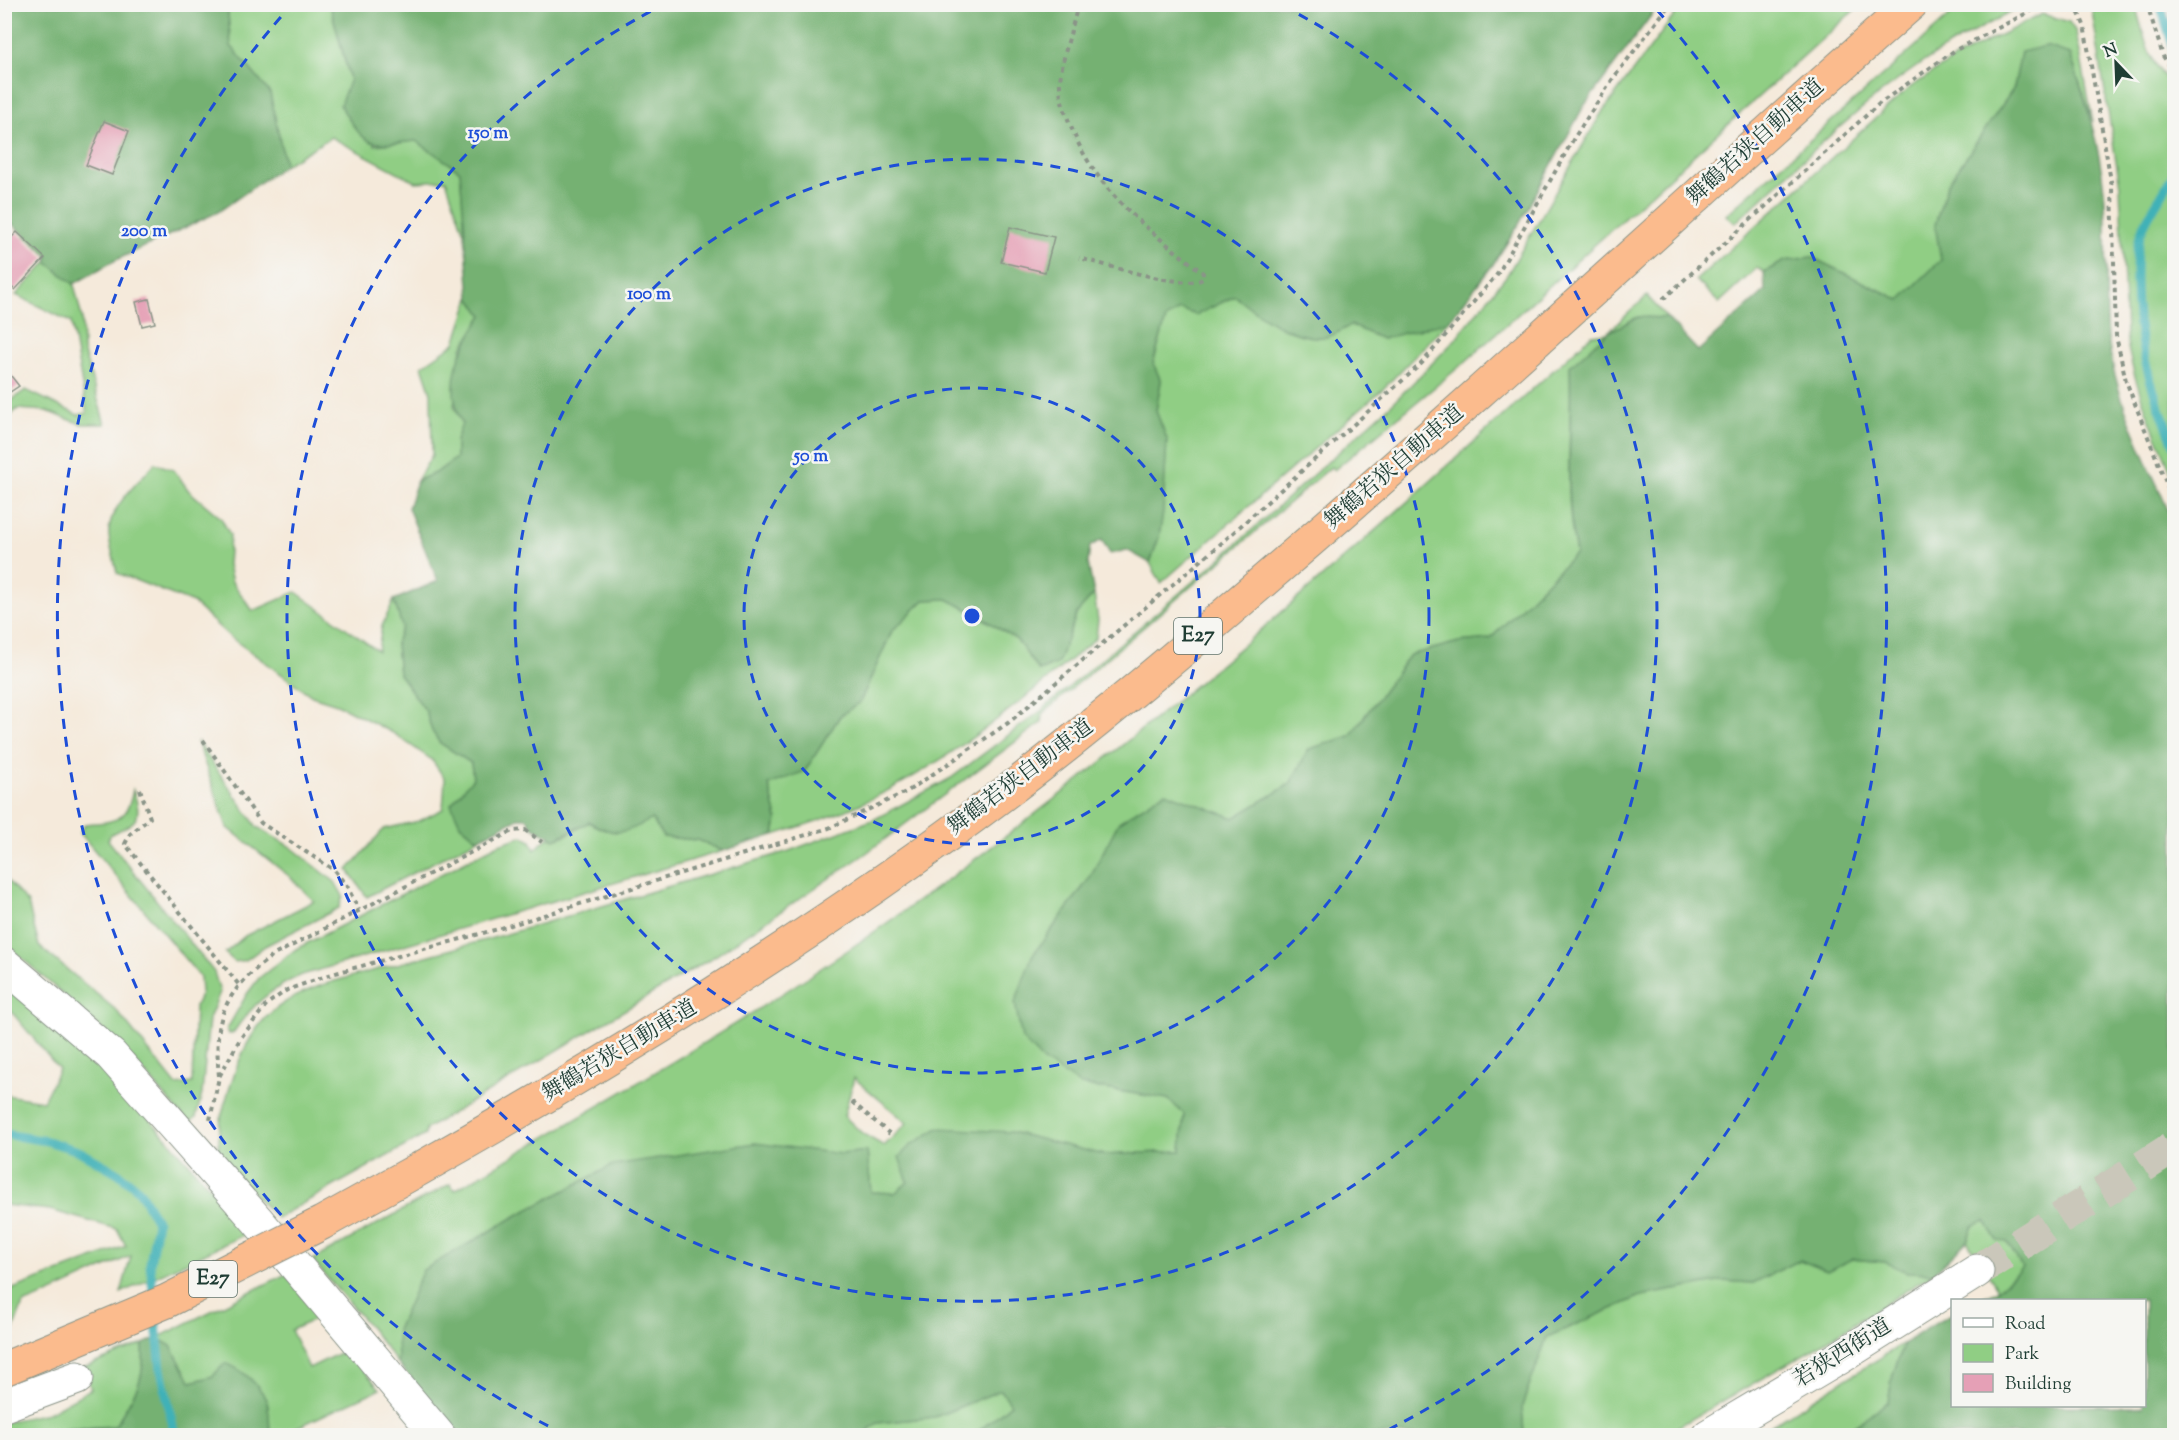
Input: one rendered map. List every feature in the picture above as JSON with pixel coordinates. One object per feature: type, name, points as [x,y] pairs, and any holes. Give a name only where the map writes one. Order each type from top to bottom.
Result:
[{"type":"highway","name":"舞鶴若狭自動車道","points":[[4,1369],[167,1301],[312,1228],[414,1173],[612,1059],[730,986],[900,869],[1013,787],[1220,618],[1440,429],[1911,4]]},
{"type":"street","points":[[4,964],[111,1055],[257,1220],[440,1436]]},
{"type":"street","name":"若狭西街道","points":[[1708,1436],[1839,1358],[1977,1271]]},
{"type":"street","points":[[4,1405],[76,1378]]},
{"type":"path","points":[[1078,4],[1060,85],[1065,112],[1081,150],[1097,177],[1125,210],[1203,273],[1203,279],[1198,282],[1173,283],[1079,258]]},
{"type":"path","points":[[219,1077],[253,1019],[267,1004],[287,990],[332,974],[498,928],[829,828],[908,791],[1008,723],[1216,548],[1428,356],[1499,272],[1574,138],[1612,80],[1670,4]]},
{"type":"path","points":[[1663,299],[1818,156],[1905,83],[1954,51],[2044,4]]},
{"type":"path","points":[[2075,4],[2084,25],[2112,187],[2116,336],[2126,381],[2175,503]]},
{"type":"path","points":[[2147,4],[2163,56],[2175,72]]},
{"type":"path","points":[[203,740],[261,823],[334,870],[347,886],[359,910]]},
{"type":"path","points":[[140,789],[150,818],[130,834],[125,844],[239,985]]},
{"type":"path","points":[[196,1153],[206,1136],[219,1077],[216,1043],[220,1023],[227,1002],[239,985],[272,956],[512,831],[525,830],[542,842]]},
{"type":"path","points":[[852,1102],[890,1134]]},
{"type":"green space","points":[[1963,4],[2025,5],[1959,40],[1922,63],[1849,119],[1735,223],[1726,215]]},
{"type":"green space","points":[[5,5],[227,5],[231,46],[270,93],[285,165],[218,212],[112,262],[74,284],[47,262],[48,256],[5,218]]},
{"type":"green space","points":[[227,5],[330,5],[350,80],[375,145],[416,141],[460,171],[466,239],[446,180],[416,182],[331,137],[285,165],[270,93],[231,46]]},
{"type":"green space","points":[[330,5],[1659,5],[1584,106],[1518,226],[1492,266],[1449,321],[1382,339],[1351,325],[1331,336],[1313,337],[1301,335],[1277,325],[1235,296],[1196,315],[1180,309],[1166,319],[1153,363],[1161,381],[1156,411],[1167,439],[1163,513],[1159,537],[1150,563],[1127,550],[1110,554],[1102,540],[1090,546],[1088,563],[1094,594],[1077,613],[1058,663],[1039,671],[1017,640],[975,613],[947,599],[924,600],[892,631],[860,702],[840,716],[805,771],[769,785],[777,819],[774,835],[723,851],[698,840],[663,837],[652,819],[621,832],[607,830],[589,822],[555,839],[531,826],[527,818],[518,818],[478,839],[460,824],[451,804],[473,778],[471,763],[440,743],[432,731],[426,711],[399,674],[396,643],[402,627],[394,600],[438,581],[408,508],[417,481],[437,472],[456,458],[456,441],[462,423],[454,394],[454,380],[461,354],[483,315],[470,298],[460,171],[416,141],[378,143],[363,137],[356,129],[340,105],[350,79]]},
{"type":"green space","points":[[1682,5],[1860,5],[1464,363],[1334,470],[1331,467],[1042,714],[1042,722],[865,854],[715,956],[426,1129],[425,1135],[277,1218],[219,1159],[219,1130],[237,1065],[255,1031],[266,1017],[295,996],[335,981],[500,936],[789,851],[875,819],[951,778],[1042,710],[1223,556],[1394,402],[1453,342],[1507,275],[1601,114]]},
{"type":"green space","points":[[2091,5],[2140,5],[2136,7],[2153,60],[2174,86],[2174,479],[2146,408],[2129,354],[2126,335],[2120,186]]},
{"type":"green space","points":[[2042,14],[2069,22],[2076,32],[2093,122],[2070,54],[2021,52],[2014,88],[1947,185],[1935,225],[1942,260],[1900,300],[1811,257],[1785,261],[1764,272],[1757,268],[1719,303],[1696,280],[1909,88],[1957,57]]},
{"type":"green space","points":[[2046,46],[2070,54],[2081,87],[2099,155],[2104,190],[2108,336],[2117,384],[2134,432],[2174,524],[2174,1435],[1840,1435],[1888,1402],[1893,1374],[1904,1343],[1951,1314],[1951,1407],[2146,1407],[2146,1299],[1979,1299],[1998,1290],[2022,1267],[2007,1242],[1997,1241],[1985,1221],[1973,1226],[1967,1241],[1934,1273],[1907,1272],[1885,1262],[1852,1259],[1827,1271],[1800,1260],[1753,1283],[1723,1281],[1641,1296],[1547,1337],[1522,1406],[1524,1435],[974,1435],[1011,1404],[1001,1390],[935,1417],[877,1423],[862,1435],[461,1435],[398,1364],[397,1330],[423,1270],[516,1216],[613,1165],[755,1143],[842,1154],[867,1151],[871,1192],[895,1193],[908,1182],[899,1157],[911,1145],[938,1128],[1011,1132],[1104,1155],[1181,1151],[1184,1114],[1168,1099],[1081,1085],[1043,1061],[1022,1039],[1015,1003],[1032,956],[1089,879],[1119,822],[1165,792],[1234,818],[1290,784],[1309,749],[1350,736],[1410,655],[1459,642],[1490,639],[1576,553],[1569,483],[1570,366],[1607,333],[1638,317],[1667,318],[1698,351],[1765,291],[1764,272],[1785,261],[1811,257],[1900,300],[1941,260],[1935,225],[1947,185],[2014,88],[2021,52]]},
{"type":"green space","points":[[47,262],[74,284],[82,318],[83,350],[105,424],[81,424],[46,411],[17,409],[5,422],[8,406],[26,390],[78,415],[87,413],[71,322],[16,295]]},
{"type":"green space","points":[[1235,296],[1277,325],[1301,335],[1313,337],[1335,334],[1351,325],[1382,339],[1449,321],[1383,389],[1161,583],[1150,563],[1159,537],[1167,439],[1156,411],[1161,381],[1153,364],[1166,319],[1180,309],[1196,315]]},
{"type":"green space","points":[[1647,296],[1667,318],[1637,317],[1607,333]]},
{"type":"green space","points":[[470,298],[483,315],[462,348],[454,406],[462,423],[456,441],[456,458],[437,472],[417,481],[432,455],[431,393],[422,366],[455,343]]},
{"type":"green space","points":[[1607,333],[1570,366],[1569,483],[1576,553],[1490,639],[1459,642],[1410,655],[1350,736],[1309,749],[1290,784],[1234,818],[1165,792],[1119,822],[1089,879],[1032,956],[1081,1085],[1168,1099],[1184,1114],[1181,1151],[1104,1155],[1011,1132],[908,1182],[895,1193],[871,1192],[867,1151],[842,1154],[398,1364],[312,1260],[450,1184],[455,1190],[662,1068],[814,973],[960,870],[1055,799],[1238,649],[1417,494],[1592,335]],"holes":[[[854,1078],[907,1123],[884,1146],[863,1134],[844,1116]]]},
{"type":"green space","points":[[155,463],[174,470],[189,491],[221,518],[230,535],[228,565],[232,582],[253,611],[296,592],[378,651],[382,626],[394,600],[402,627],[396,643],[399,674],[426,711],[432,731],[439,742],[471,763],[473,778],[460,824],[478,839],[367,897],[348,870],[384,829],[419,821],[443,809],[445,779],[432,760],[393,733],[337,704],[312,696],[230,637],[193,603],[117,573],[109,536],[113,516],[125,496]]},
{"type":"green space","points":[[1094,594],[1098,620],[1096,638],[988,726],[930,766],[869,800],[834,815],[774,835],[777,819],[769,785],[805,771],[840,716],[860,702],[892,631],[924,600],[947,599],[975,613],[1017,640],[1039,671],[1058,663],[1077,613]]},
{"type":"green space","points":[[197,741],[257,827],[291,847],[335,882],[343,896],[339,908],[265,946],[246,960],[235,962],[225,953],[245,936],[314,901],[289,876],[227,827]]},
{"type":"green space","points":[[133,790],[138,807],[136,818],[127,826],[111,834],[108,840],[214,972],[220,992],[209,1019],[202,1094],[196,1117],[189,1123],[121,1046],[5,943],[4,877],[28,903],[39,946],[116,1010],[176,1085],[192,1083],[195,1006],[201,993],[200,977],[80,833],[85,824],[112,821],[123,814]]},
{"type":"green space","points":[[652,819],[663,837],[698,840],[723,851],[302,975],[271,992],[247,1014],[233,1033],[229,1034],[227,1029],[259,978],[296,949],[499,844],[523,836],[531,841],[535,850],[547,838],[564,836],[589,822],[604,830]]},
{"type":"green space","points":[[5,984],[106,1070],[250,1232],[121,1293],[131,1256],[23,1304],[10,1338],[5,1341],[5,1292],[126,1246],[117,1229],[50,1210],[5,1205],[5,1095],[43,1101],[59,1069],[5,1004]]},
{"type":"green space","points":[[1985,1220],[1997,1241],[2007,1241],[2023,1267],[1998,1290],[1967,1241],[1973,1226]]},
{"type":"green space","points":[[1851,1259],[1885,1262],[1907,1272],[1934,1273],[1825,1342],[1664,1435],[1524,1435],[1522,1406],[1547,1337],[1641,1296],[1723,1281],[1753,1283],[1800,1260],[1827,1271]]},
{"type":"green space","points":[[286,1274],[316,1313],[314,1320],[291,1330],[309,1368],[346,1350],[380,1389],[287,1432],[288,1435],[272,1435],[269,1427],[268,1404],[225,1364],[213,1376],[191,1383],[171,1346],[157,1338]]},
{"type":"green space","points":[[157,1338],[171,1346],[191,1382],[213,1376],[225,1363],[245,1375],[258,1386],[266,1400],[272,1435],[50,1435],[67,1429],[115,1426],[137,1387],[143,1368],[143,1344]]},
{"type":"green space","points":[[1904,1343],[1893,1374],[1888,1402],[1840,1435],[1754,1436]]},
{"type":"green space","points":[[143,1344],[143,1368],[137,1387],[115,1426],[67,1429],[50,1435],[5,1436],[4,1422],[48,1413],[91,1389],[83,1368]]},
{"type":"green space","points":[[1001,1390],[1011,1404],[974,1435],[862,1436],[877,1423],[935,1417]]},
{"type":"building","points":[[104,121],[129,131],[112,175],[86,165]]},
{"type":"building","points":[[1010,227],[1054,237],[1045,272],[1001,262]]},
{"type":"building","points":[[4,230],[12,237],[17,232],[45,258],[15,290],[4,280]]},
{"type":"building","points":[[149,299],[155,323],[142,326],[136,302]]},
{"type":"building","points":[[4,367],[19,386],[4,396]]},
{"type":"waterway","points":[[2160,4],[2174,50]]},
{"type":"waterway","points":[[2174,174],[2142,230],[2136,261],[2139,324],[2146,364],[2174,444]]},
{"type":"waterway","points":[[4,1134],[47,1141],[79,1151],[118,1173],[139,1190],[157,1222],[150,1264],[154,1300]]},
{"type":"waterway","points":[[155,1314],[161,1369],[175,1436]]},
{"type":"tunnel","points":[[1977,1271],[2174,1147]]}]
